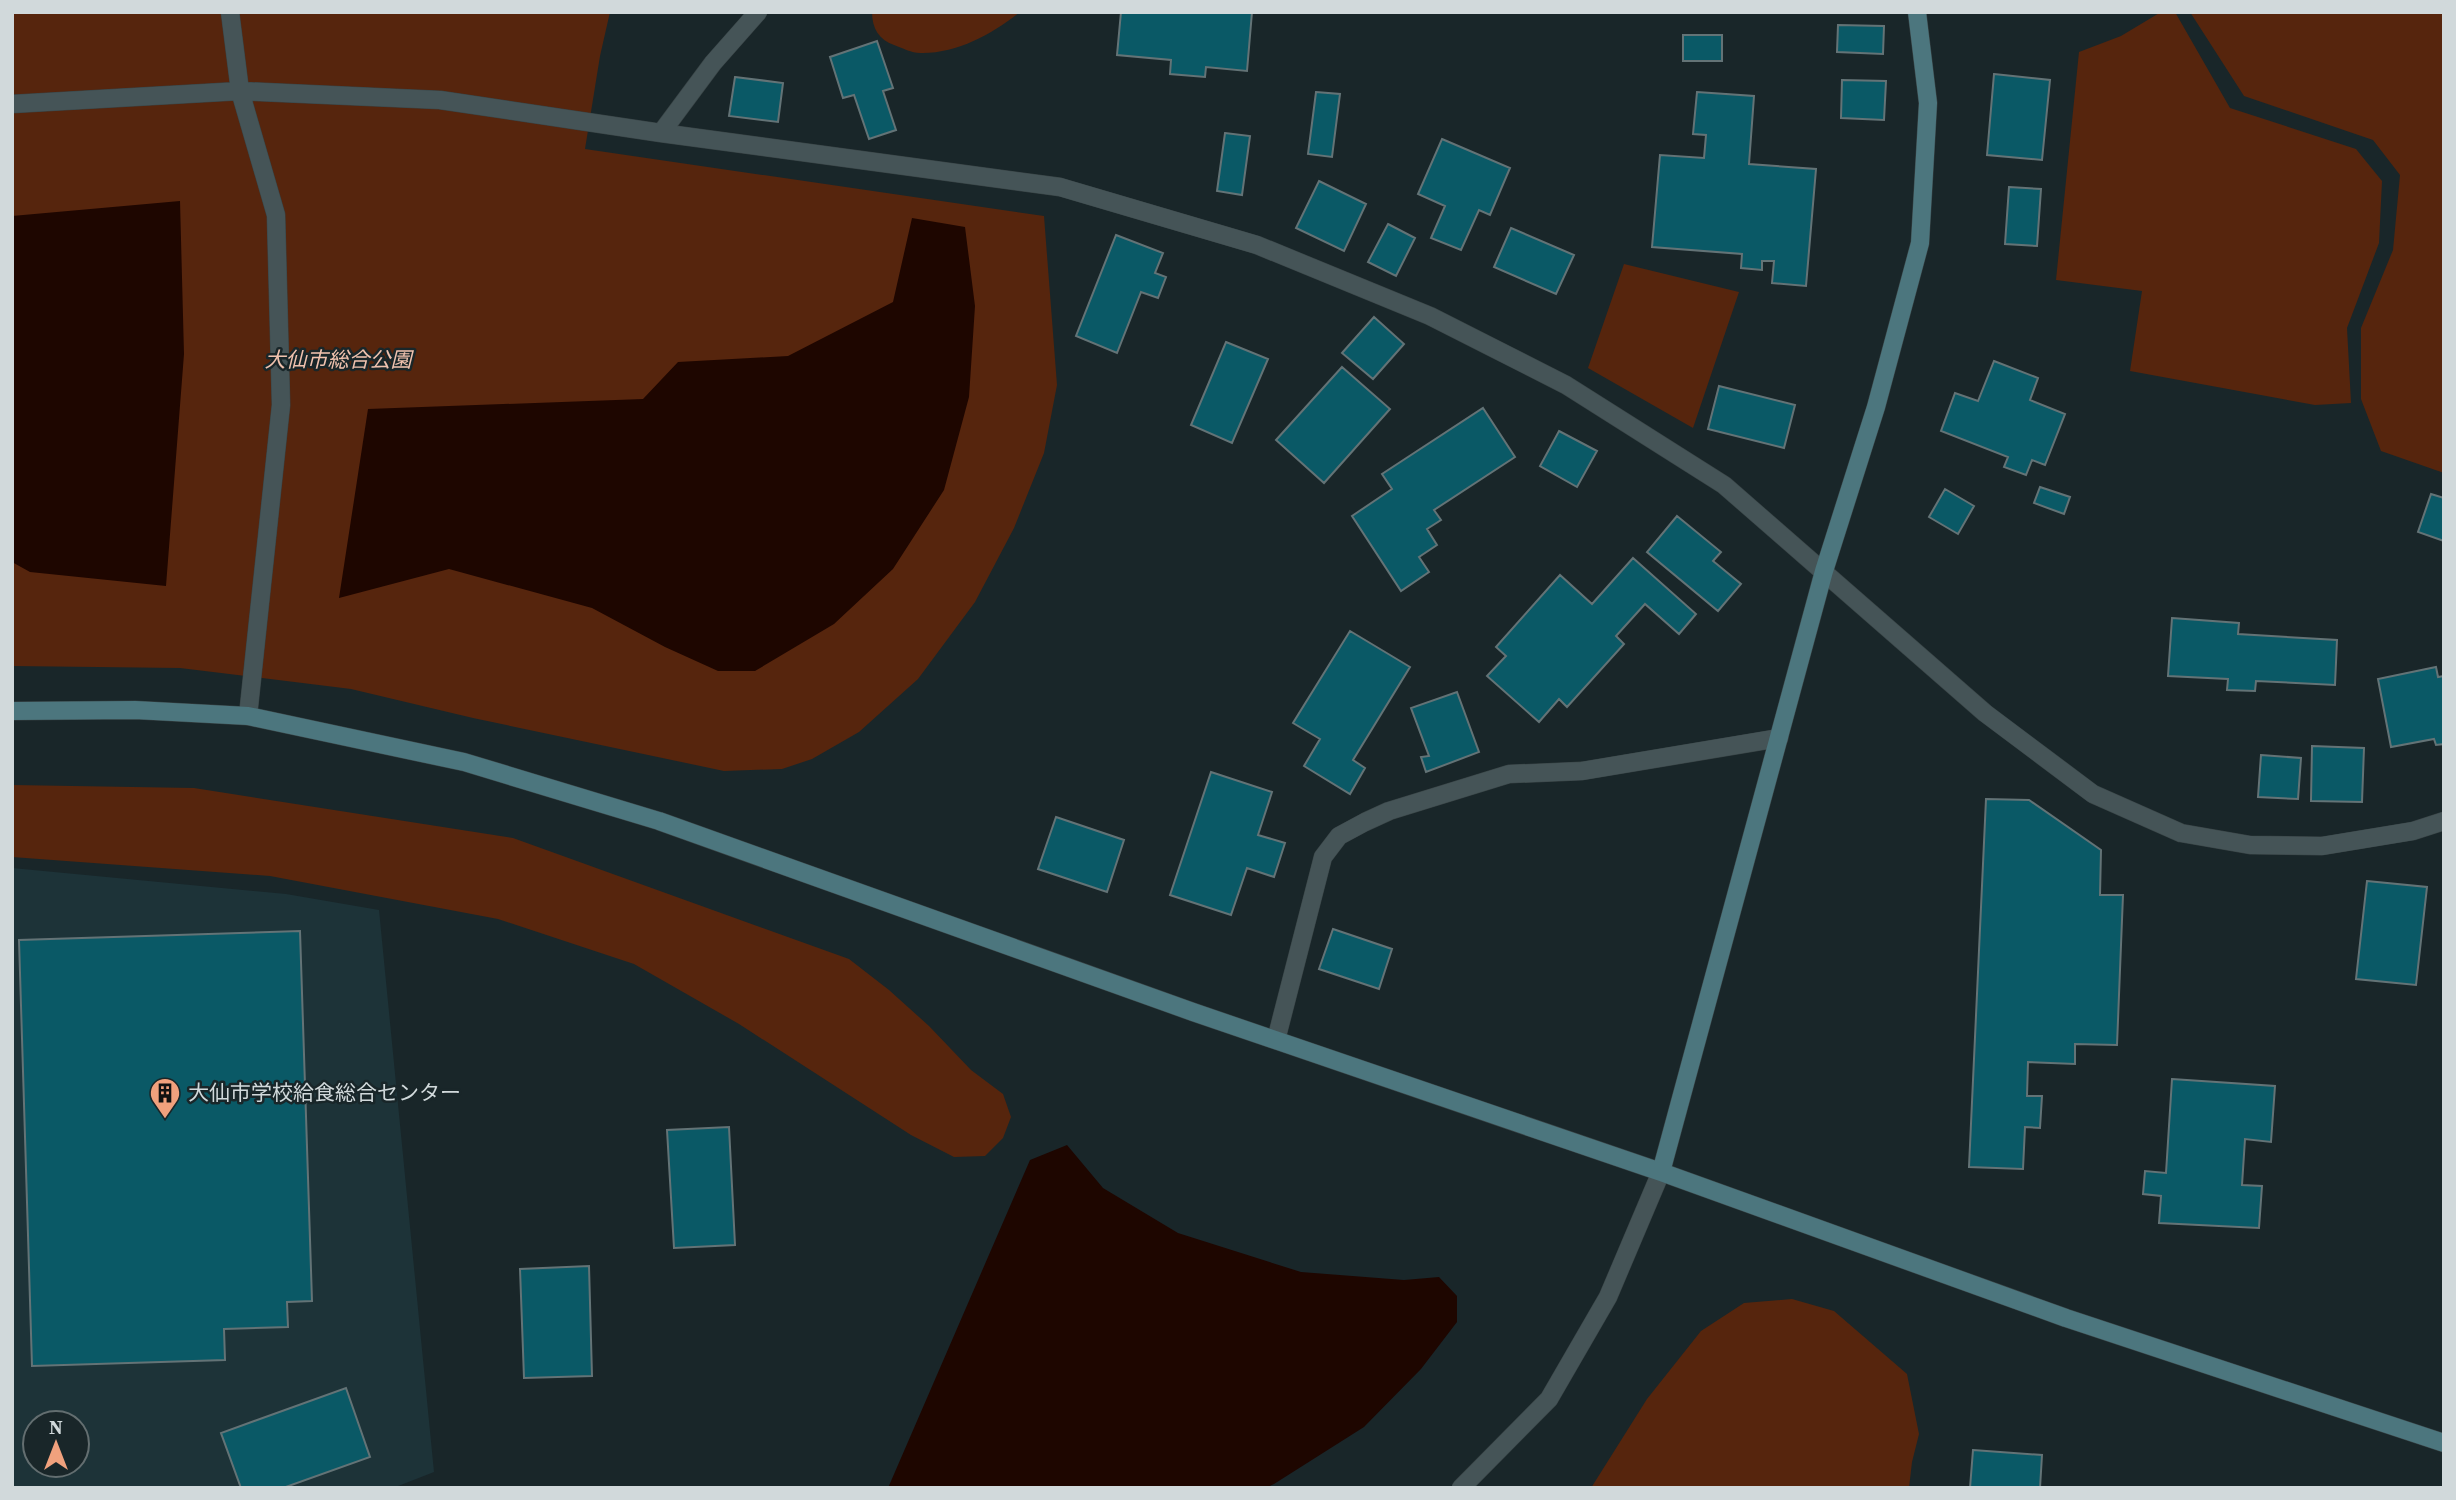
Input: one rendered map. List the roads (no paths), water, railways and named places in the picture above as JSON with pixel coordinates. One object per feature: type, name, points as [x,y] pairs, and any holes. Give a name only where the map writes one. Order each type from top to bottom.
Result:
[{"type":"street","points":[[230,12],[240,91],[276,215],[281,405],[248,716]]},
{"type":"street","points":[[662,133],[713,63],[758,12]]},
{"type":"street","points":[[1461,1488],[1549,1399],[1608,1297],[1661,1172],[1824,571],[1876,407],[1920,243],[1928,103],[1917,12]]},
{"type":"street","points":[[12,104],[240,91],[440,100],[1060,187],[1256,245],[1430,316],[1566,385],[1724,485],[1985,713],[2093,794],[2181,833],[2250,845],[2322,846],[2413,831],[2444,821]]},
{"type":"street","points":[[12,711],[135,710],[248,716],[464,762],[659,821],[1276,1040],[1661,1172],[2066,1318],[2444,1443]]},
{"type":"street","points":[[1276,1040],[1323,857],[1339,836],[1390,811],[1509,774],[1582,771],[1779,738]]},
{"type":"place","name":"大仙市学校給食総合センター","points":[[165,1120]]},
{"type":"park label","name":"大仙市総合公園","points":[[338,360]]}]
